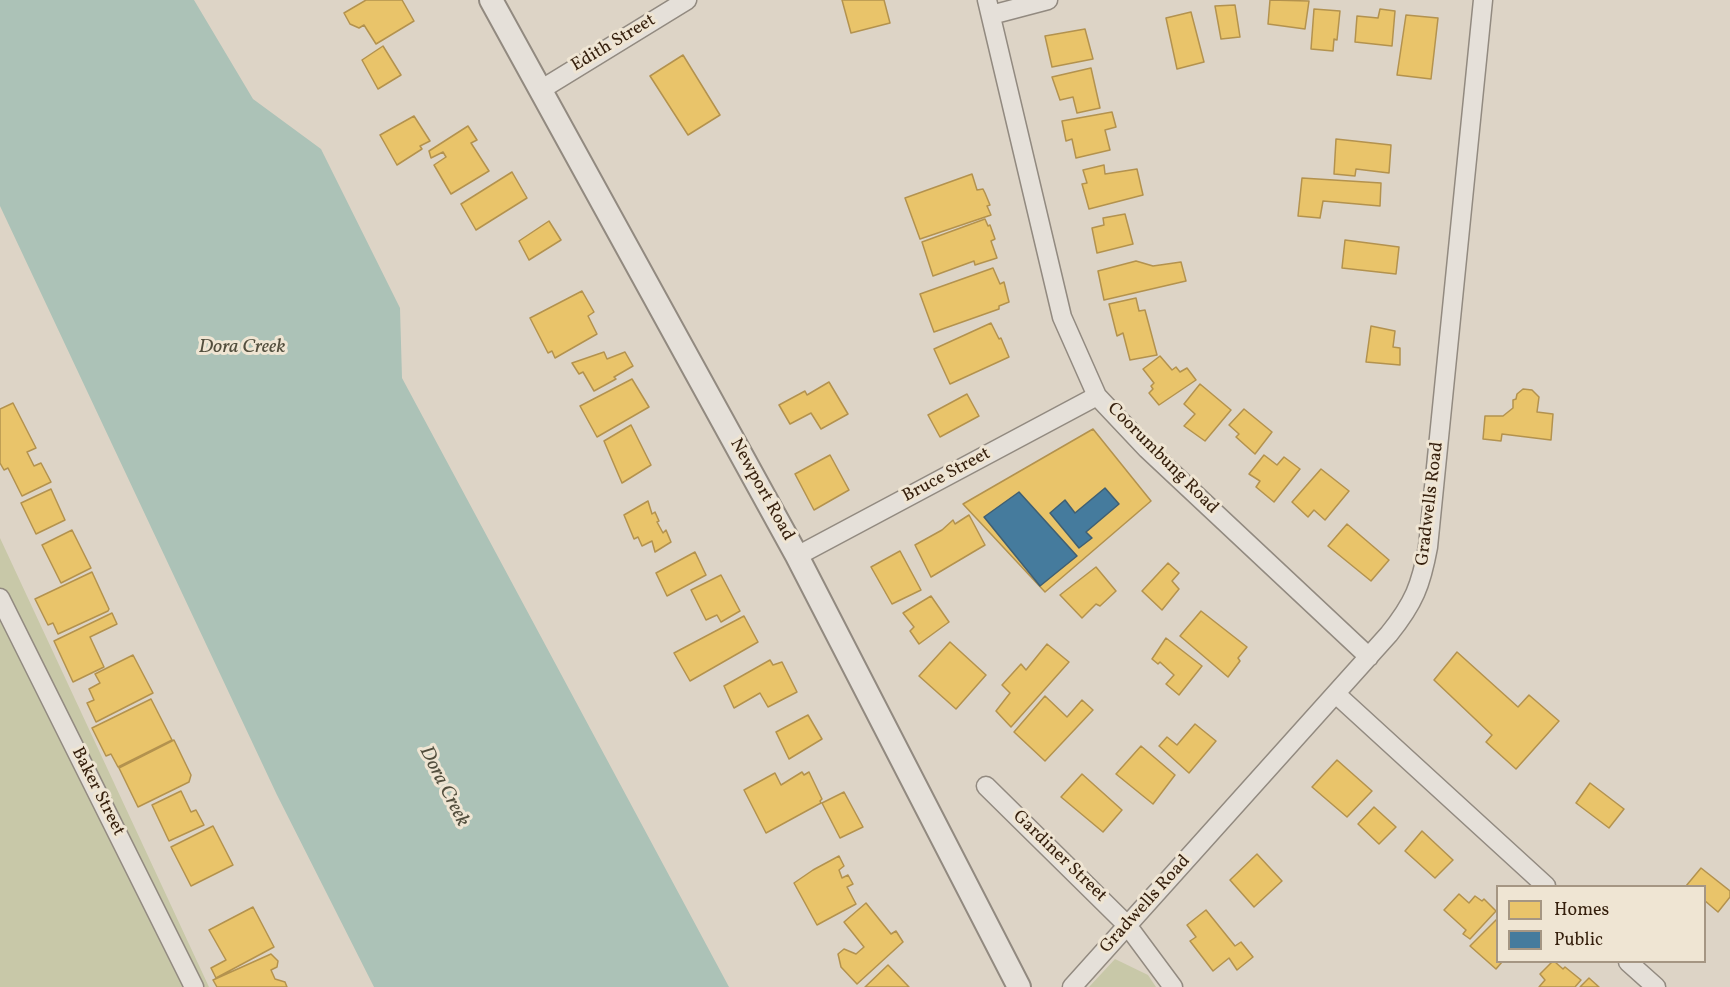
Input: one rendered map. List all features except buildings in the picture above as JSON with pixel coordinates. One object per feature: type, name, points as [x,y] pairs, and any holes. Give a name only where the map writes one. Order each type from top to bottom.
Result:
[{"type":"street","name":"Newport Road","points":[[491,0],[797,556],[1019,987]]},
{"type":"street","name":"Edith Street","points":[[542,89],[687,0]]},
{"type":"street","points":[[989,8],[1048,0]]},
{"type":"street","name":"Gradwells Road","points":[[1072,987],[1369,657],[1404,615],[1417,593],[1428,547],[1483,0]]},
{"type":"street","name":"Coorumbung Road","points":[[989,8],[1062,317],[1097,396],[1147,449],[1369,657]]},
{"type":"street","name":"Bruce Street","points":[[797,556],[1097,396]]},
{"type":"street","name":"Baker Street","points":[[0,598],[194,987]]},
{"type":"street","points":[[1336,694],[1545,885]]},
{"type":"street","name":"Gardiner Street","points":[[986,786],[1127,925],[1173,987]]},
{"type":"street","points":[[1629,963],[1656,987]]},
{"type":"green space","points":[[0,538],[209,987],[0,987]]},
{"type":"green space","points":[[1115,959],[1148,975],[1156,987],[1089,987]]},
{"type":"water","name":"Dora Creek","points":[[0,0],[194,0],[253,99],[321,149],[400,308],[402,378],[729,987],[374,987],[277,795],[0,206]]}]
